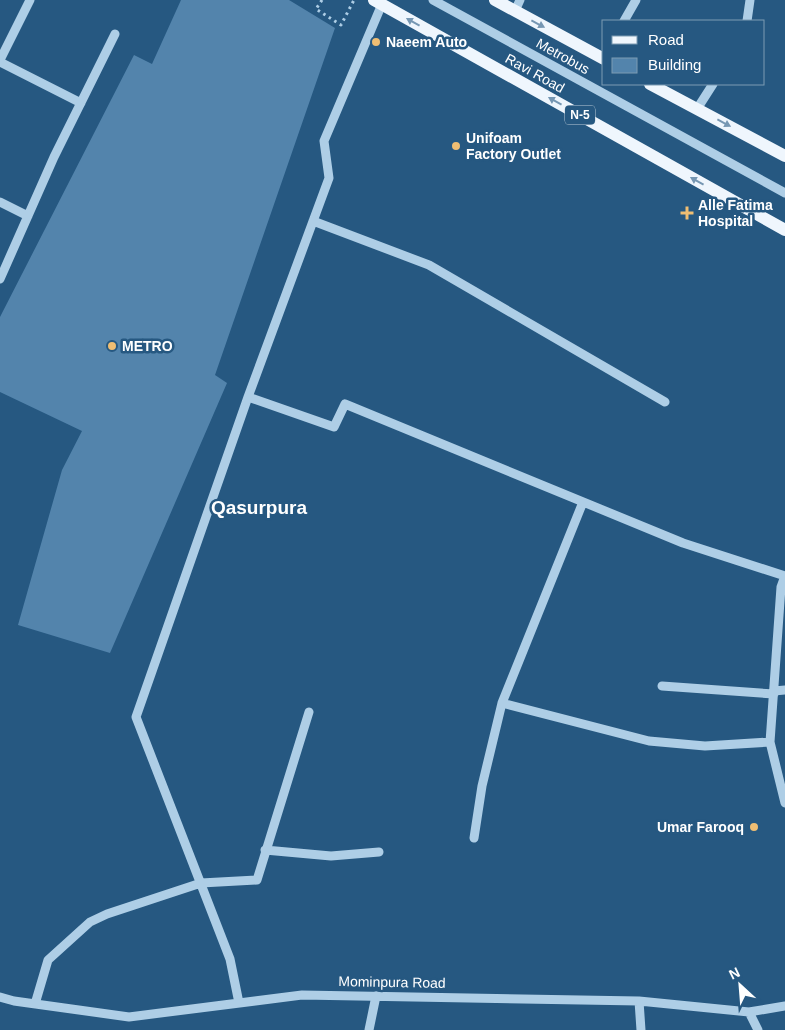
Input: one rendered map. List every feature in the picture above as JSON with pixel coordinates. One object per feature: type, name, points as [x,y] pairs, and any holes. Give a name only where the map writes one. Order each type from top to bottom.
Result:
[{"type":"main road","points":[[495,0],[518,6],[602,58]]},
{"type":"main road","name":"Ravi Road","points":[[378,2],[785,230]]},
{"type":"main road","points":[[652,85],[785,156]]},
{"type":"street","points":[[30,0],[0,61],[81,103]]},
{"type":"street","name":"Metrobus","points":[[433,0],[785,193]]},
{"type":"street","points":[[625,20],[636,0]]},
{"type":"street","points":[[747,20],[750,0]]},
{"type":"street","points":[[240,1003],[230,959],[136,717],[248,397],[329,178],[324,141],[378,2]]},
{"type":"street","points":[[0,279],[115,34]]},
{"type":"street","points":[[697,109],[712,85]]},
{"type":"street","points":[[0,202],[28,216]]},
{"type":"street","points":[[313,221],[429,265],[666,402]]},
{"type":"street","points":[[248,397],[334,427],[345,404],[683,543],[785,576],[781,587],[770,742],[785,803]]},
{"type":"street","points":[[474,838],[482,786],[502,703],[583,502]]},
{"type":"street","points":[[662,686],[774,693],[785,690]]},
{"type":"street","points":[[502,703],[649,741],[704,746],[770,742]]},
{"type":"street","points":[[35,1004],[48,960],[90,922],[107,914],[201,883],[257,880],[309,712]]},
{"type":"street","points":[[265,850],[331,856],[379,852]]},
{"type":"street","name":"Mominpura Road","points":[[0,997],[35,1004],[129,1017],[302,995],[639,1000],[749,1012],[785,1006]]},
{"type":"street","points":[[369,1030],[376,996]]},
{"type":"street","points":[[639,1000],[641,1030]]},
{"type":"street","points":[[749,1012],[758,1030]]},
{"type":"path","points":[[322,0],[316,9],[341,25],[354,0]]},
{"type":"building","name":"METRO","points":[[181,0],[289,0],[335,28],[215,375],[227,383],[110,653],[18,625],[62,470],[82,431],[0,392],[0,317],[134,55],[152,64]]},
{"type":"place","name":"Naeem Auto","points":[[376,42]]},
{"type":"place","name":"Unifoam Factory Outlet","points":[[456,146]]},
{"type":"place","name":"Alle Fatima Hospital","points":[[687,213]]},
{"type":"place","name":"METRO","points":[[112,346]]},
{"type":"place","name":"Umar Farooq","points":[[754,827]]},
{"type":"district","name":"Qasurpura","points":[[259,507]]}]
